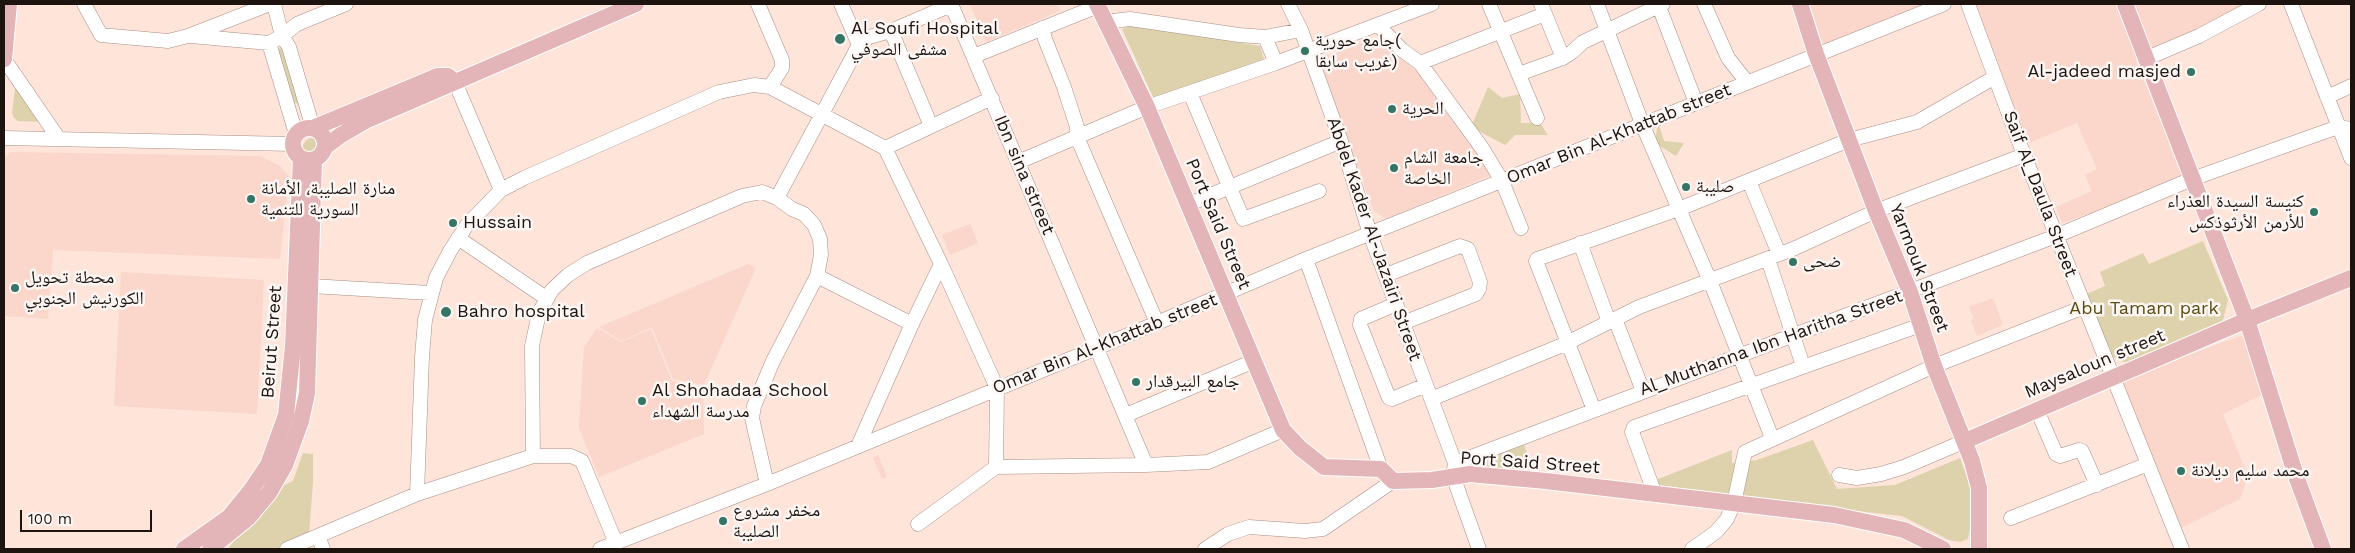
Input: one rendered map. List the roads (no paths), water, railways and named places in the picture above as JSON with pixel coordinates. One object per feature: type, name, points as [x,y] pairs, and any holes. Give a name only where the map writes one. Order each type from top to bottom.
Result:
[{"type":"main road","points":[[4,59],[10,4]]},
{"type":"main road","points":[[306,149],[610,9],[636,4]]},
{"type":"main road","name":"Yarmouk Street","points":[[1800,4],[1816,54],[1876,211],[1910,292],[1934,366],[1965,441],[1979,488],[1980,549]]},
{"type":"main road","points":[[2125,4],[2247,320],[2296,476],[2323,549]]},
{"type":"main road","name":"Port Said Street","points":[[1097,5],[1147,108],[1283,430],[1300,448],[1324,467],[1381,468]]},
{"type":"main road","points":[[306,149],[304,128],[313,128],[438,76],[448,76],[455,82]]},
{"type":"main road","points":[[306,149],[322,133],[313,128]]},
{"type":"main road","name":"Beirut Street","points":[[184,549],[229,518],[268,465],[307,393],[311,286],[306,149]]},
{"type":"main road","name":"Beirut Street","points":[[210,549],[248,518],[269,493],[284,465],[294,418],[293,346],[306,149]]},
{"type":"main road","name":"Maysaloun street","points":[[1965,441],[2247,320],[2351,278]]},
{"type":"main road","points":[[1381,468],[1393,481]]},
{"type":"main road","name":"Port Said Street","points":[[1393,481],[1432,480],[1454,469],[1470,474],[1834,515],[1876,533],[1906,541],[1920,549]]},
{"type":"main road","points":[[2296,476],[2300,501],[2314,549]]},
{"type":"main road","points":[[1834,515],[1904,530],[1943,549]]},
{"type":"street","points":[[84,4],[101,35],[168,41],[188,36],[272,4],[282,36],[289,47],[313,128]]},
{"type":"street","points":[[188,36],[269,43],[282,36],[297,24],[346,4]]},
{"type":"street","points":[[758,4],[782,60],[782,68],[770,88]]},
{"type":"street","points":[[841,4],[859,44]]},
{"type":"street","name":"Abdel Kader Al-Jazairi Street","points":[[1288,4],[1301,30],[1341,141],[1370,234],[1431,399],[1479,549]]},
{"type":"street","points":[[1018,162],[1147,108],[1276,63],[1432,4]]},
{"type":"street","points":[[1489,4],[1537,118]]},
{"type":"street","points":[[1597,4],[1644,126],[1710,281],[1772,438]]},
{"type":"street","points":[[1519,74],[1562,58],[1583,42],[1660,4],[1696,103]]},
{"type":"street","points":[[1704,4],[1728,58],[1747,82]]},
{"type":"street","name":"Omar Bin Al-Khattab street","points":[[600,549],[767,484],[1158,323],[1306,259],[1644,126],[1747,82],[1944,4]]},
{"type":"street","name":"Saif Al_Daula Street","points":[[1968,4],[2024,155],[2182,549]]},
{"type":"street","points":[[2145,59],[2200,36],[2259,4]]},
{"type":"street","points":[[2291,4],[2327,97],[2345,128],[2351,158]]},
{"type":"street","points":[[777,198],[859,44],[869,37],[951,5]]},
{"type":"street","name":"Ibn sina street","points":[[951,5],[1098,347],[1146,465]]},
{"type":"street","points":[[974,56],[1097,5]]},
{"type":"street","points":[[1420,63],[1501,32],[1543,9],[1562,58]]},
{"type":"street","points":[[1104,22],[1130,19],[1265,37],[1301,30]]},
{"type":"street","points":[[1378,25],[1402,50],[1420,63],[1482,148],[1502,181],[1521,228]]},
{"type":"street","points":[[1042,28],[1064,87],[1077,137],[1158,323]]},
{"type":"street","points":[[891,30],[930,126]]},
{"type":"street","points":[[1265,37],[1276,63]]},
{"type":"street","points":[[4,138],[306,149],[269,43]]},
{"type":"street","points":[[4,59],[59,139]]},
{"type":"street","points":[[1594,410],[1536,261],[1538,258],[1679,209],[1849,140],[1917,122],[1995,77]]},
{"type":"street","points":[[455,82],[501,190]]},
{"type":"street","points":[[417,494],[422,357],[430,293],[442,264],[458,238],[478,213],[501,190],[524,178],[719,92],[754,85],[770,88],[885,148],[941,264],[997,388],[996,467]]},
{"type":"street","points":[[2327,97],[2351,86]]},
{"type":"street","points":[[1190,93],[1244,219],[1319,191]]},
{"type":"street","points":[[885,148],[992,98]]},
{"type":"street","name":"Al_Muthanna Ibn Haritha Street","points":[[1454,469],[1594,410],[2056,236],[2192,179],[2345,128]]},
{"type":"street","points":[[1189,204],[1341,141]]},
{"type":"street","points":[[1431,399],[1568,343],[1612,320],[1774,256],[1876,211],[2024,155]]},
{"type":"street","points":[[1749,180],[1774,256],[1793,336],[1803,366]]},
{"type":"street","points":[[533,456],[532,346],[539,313],[546,298],[568,274],[587,263],[742,196],[762,192],[777,198],[792,209],[804,214],[814,225],[820,239],[821,255],[817,276],[773,361],[754,406],[752,418],[767,484]]},
{"type":"street","points":[[458,238],[546,298]]},
{"type":"street","points":[[1580,244],[1643,391]]},
{"type":"street","points":[[1386,275],[1460,246],[1468,249],[1480,282],[1476,294],[1403,323]]},
{"type":"street","points":[[1306,259],[1381,468]]},
{"type":"street","points":[[858,446],[941,264]]},
{"type":"street","points":[[817,276],[912,324]]},
{"type":"street","points":[[311,286],[430,293]]},
{"type":"street","points":[[1396,304],[1363,318],[1360,320],[1360,325],[1389,398],[1392,399],[1426,385]]},
{"type":"street","points":[[1692,549],[1722,526],[1734,503],[1745,452],[1772,438],[1934,366],[2084,306]]},
{"type":"street","points":[[1655,494],[1632,432],[1634,427],[1921,325]]},
{"type":"street","points":[[1126,415],[1254,361]]},
{"type":"street","points":[[2037,410],[2056,454],[2060,456],[2077,450],[2082,451],[2097,484]]},
{"type":"street","points":[[918,524],[996,467],[1146,465],[1208,462],[1283,430]]},
{"type":"street","points":[[1839,475],[1857,478],[1881,474],[1904,467],[1965,441]]},
{"type":"street","points":[[287,549],[321,543],[417,494],[533,456],[571,456],[582,461],[616,543]]},
{"type":"street","points":[[2012,518],[2148,464]]},
{"type":"street","points":[[1205,549],[1228,534],[1249,527],[1305,531],[1323,529],[1393,481]]},
{"type":"place","name":"Al Soufi Hospital مشفى الصوفي","points":[[840,39]]},
{"type":"place","name":"جامع حورية( غريب سابقا)","points":[[1305,51]]},
{"type":"place","name":"Al-jadeed masjed","points":[[2191,72]]},
{"type":"place","name":"الحرية","points":[[1392,109]]},
{"type":"place","name":"جامعة الشام الخاصة","points":[[1394,168]]},
{"type":"place","name":"صليبة","points":[[1686,187]]},
{"type":"place","name":"منارة الصليبة، الأمانة السورية للتنمية","points":[[251,199]]},
{"type":"place","name":"كنيسة السيدة العذراء للأرمن الأرثوذكس","points":[[2314,212]]},
{"type":"place","name":"Hussain","points":[[453,223]]},
{"type":"place","name":"ضحى","points":[[1793,262]]},
{"type":"place","name":"محطة تحويل الكورنيش الجنوبي","points":[[15,288]]},
{"type":"place","name":"Bahro hospital","points":[[446,312]]},
{"type":"place","name":"جامع البيرقدار","points":[[1136,382]]},
{"type":"place","name":"Al Shohadaa School مدرسة الشهداء","points":[[642,401]]},
{"type":"place","name":"محمد سليم ديلانة","points":[[2181,471]]},
{"type":"place","name":"مخفر مشروع الصليبة","points":[[723,521]]},
{"type":"park label","name":"Abu Tamam park","points":[[2144,309]]}]
